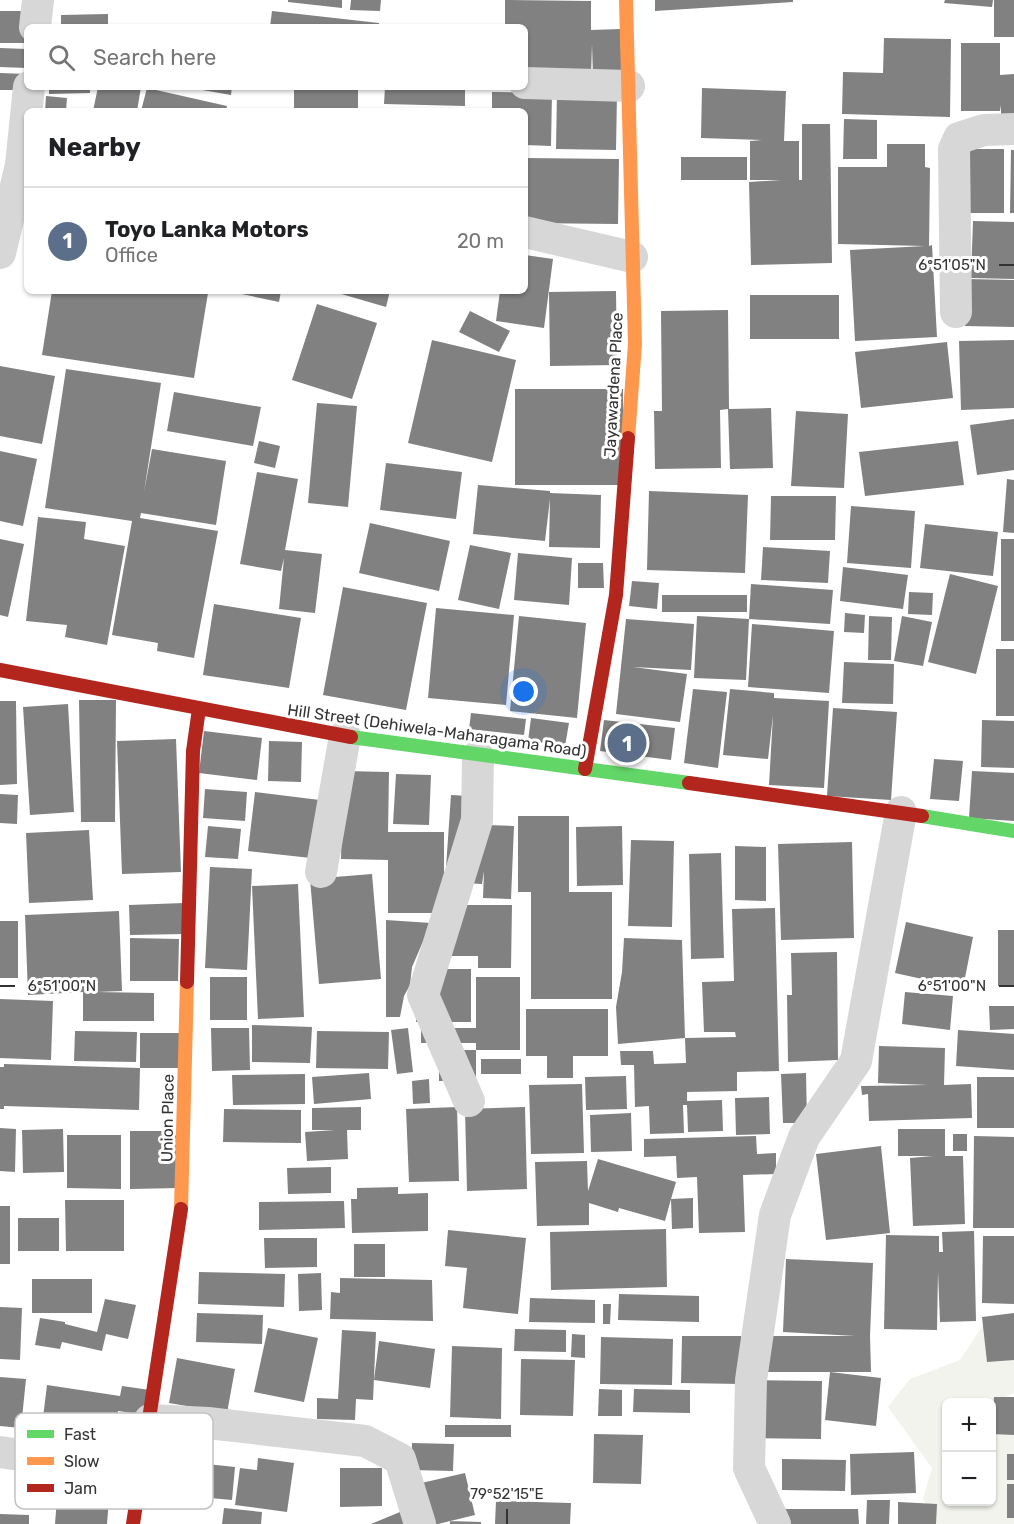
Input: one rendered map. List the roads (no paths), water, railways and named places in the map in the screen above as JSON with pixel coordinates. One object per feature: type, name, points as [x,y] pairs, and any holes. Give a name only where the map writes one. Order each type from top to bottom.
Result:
[{"type":"street","points":[[35,24],[38,0]]},
{"type":"street","name":"Jayawardena Place","points":[[585,769],[615,595],[635,344],[626,0]]},
{"type":"street","points":[[528,83],[629,86]]},
{"type":"street","points":[[28,108],[29,90]]},
{"type":"street","points":[[956,312],[954,149],[959,138],[984,130],[1014,129]]},
{"type":"street","points":[[2,236],[24,165]]},
{"type":"street","points":[[528,233],[632,257]]},
{"type":"street","name":"Hill Street (Dehiwela-Maharagama Road)","points":[[0,670],[345,736],[478,756],[901,812],[1014,831]]},
{"type":"street","name":"Union Place","points":[[151,1413],[181,1218],[193,751],[199,709]]},
{"type":"street","points":[[321,872],[345,736]]},
{"type":"street","points":[[469,1101],[423,995],[477,820],[478,756]]},
{"type":"street","points":[[775,1524],[749,1468],[751,1380],[775,1215],[804,1137],[856,1061],[901,812]]},
{"type":"street","points":[[213,1424],[365,1441],[400,1459],[420,1524]]},
{"type":"street","points":[[0,1452],[15,1454]]},
{"type":"street","name":"Union Place","points":[[133,1524],[136,1509]]},
{"type":"place","name":"Toyo Lanka Motors","points":[[627,743]]}]
